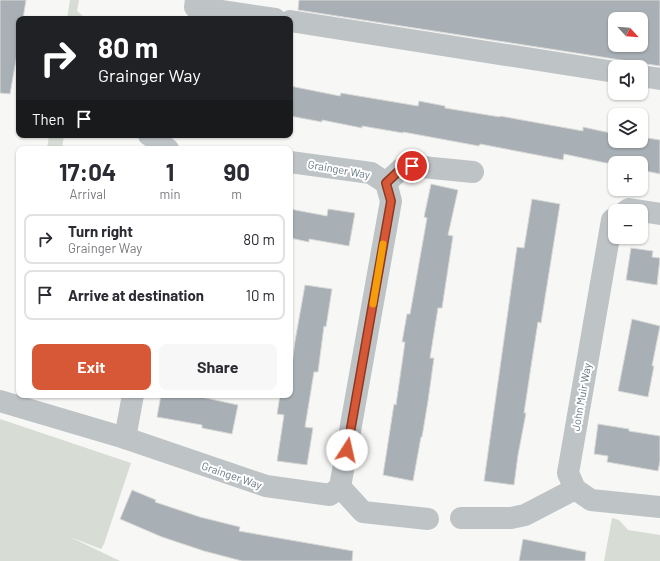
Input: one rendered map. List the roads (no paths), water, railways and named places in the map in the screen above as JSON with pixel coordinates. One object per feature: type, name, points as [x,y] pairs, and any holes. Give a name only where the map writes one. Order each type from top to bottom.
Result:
[{"type":"street","points":[[196,0],[196,7],[255,16]]},
{"type":"street","points":[[293,21],[608,71]]},
{"type":"street","points":[[648,77],[660,79]]},
{"type":"street","points":[[153,138],[164,146]]},
{"type":"street","name":"Grainger Way","points":[[293,162],[371,173],[386,183]]},
{"type":"street","points":[[428,519],[363,512],[340,487],[391,201],[386,183],[401,169],[412,166],[473,172]]},
{"type":"street","points":[[648,212],[660,214]]},
{"type":"street","name":"John Muir Way","points":[[575,489],[568,473],[608,243]]},
{"type":"street","points":[[125,438],[132,398]]},
{"type":"street","name":"Grainger Way","points":[[0,401],[125,438],[266,486],[330,496],[340,487]]},
{"type":"street","points":[[461,518],[511,518],[525,515],[575,489],[591,500],[660,507]]}]
